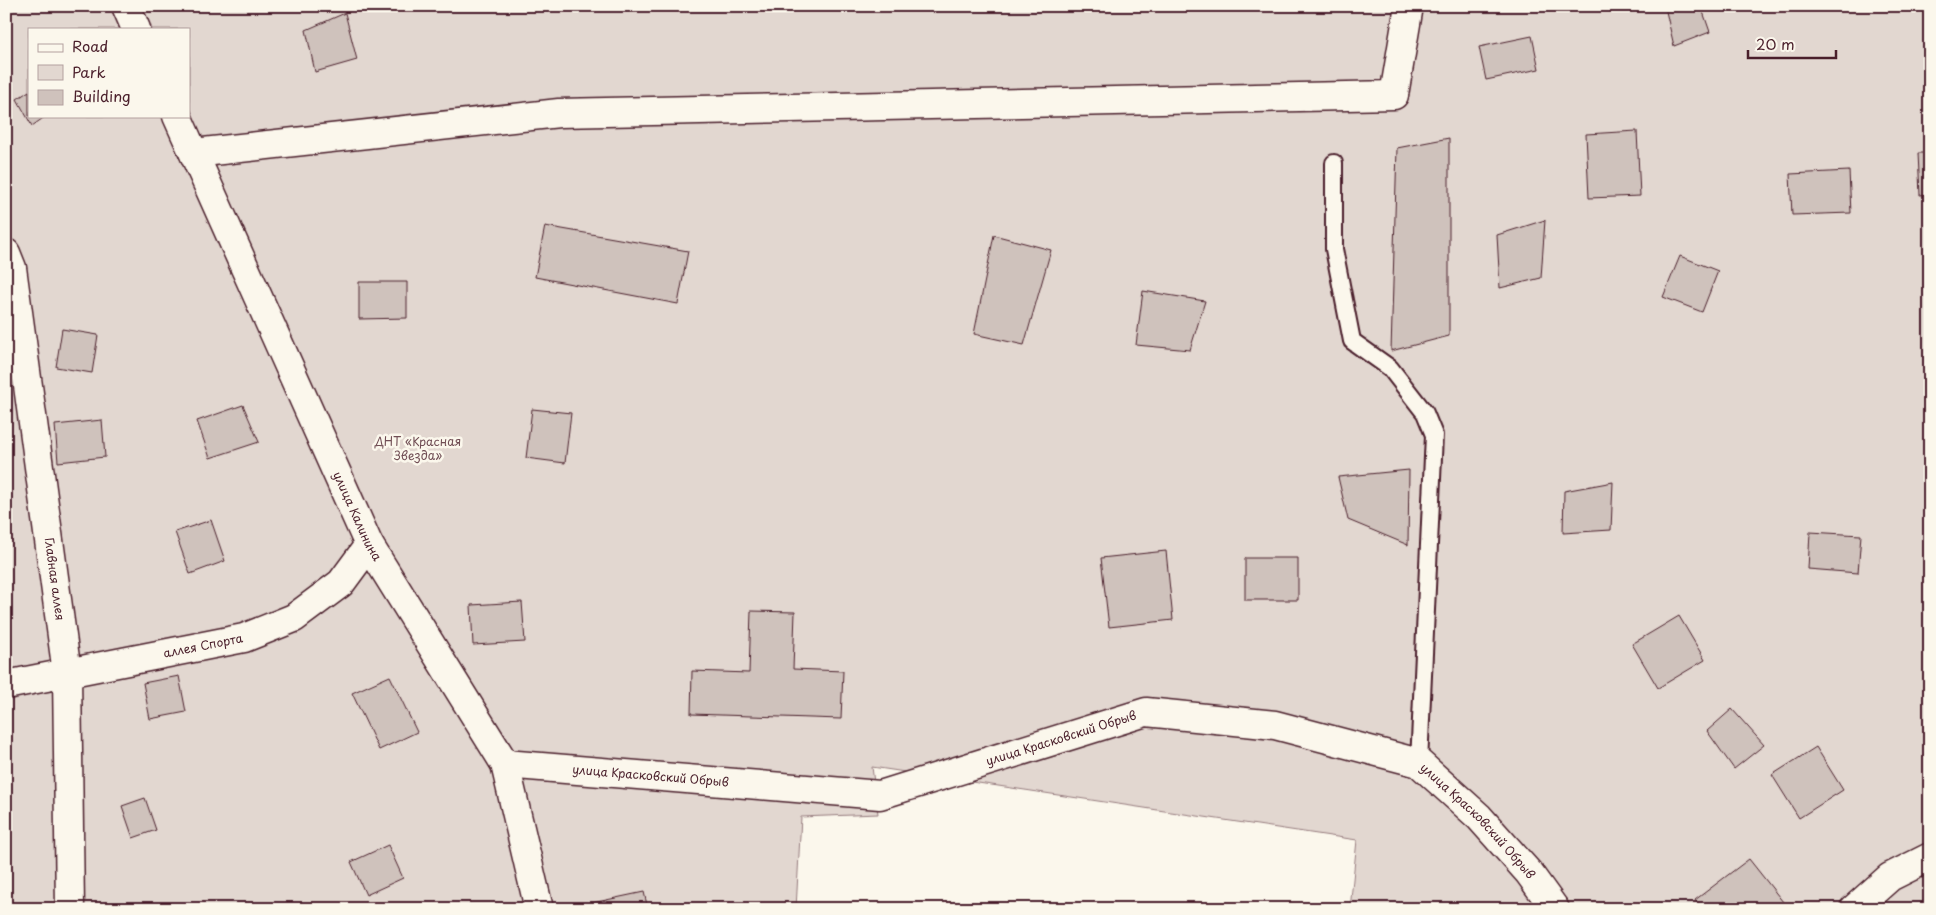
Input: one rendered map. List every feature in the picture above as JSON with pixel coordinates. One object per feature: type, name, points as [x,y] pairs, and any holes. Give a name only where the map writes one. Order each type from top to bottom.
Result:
[{"type":"street","points":[[126,6],[136,28]]},
{"type":"street","points":[[194,153],[559,113],[1394,95],[1409,6]]},
{"type":"street","name":"улица Калинина","points":[[178,118],[368,545],[505,764],[539,909]]},
{"type":"street","name":"Главная аллея","points":[[6,253],[12,268],[66,673],[70,909]]},
{"type":"street","name":"аллея Спорта","points":[[6,685],[244,638],[294,618],[341,584],[368,545]]},
{"type":"street","name":"улица Красковский Обрыв","points":[[505,764],[880,795],[1146,712],[1275,725],[1419,763],[1479,817],[1529,873],[1556,909]]},
{"type":"street","points":[[1854,909],[1890,877],[1930,857]]},
{"type":"lane","points":[[1334,163],[1334,249],[1352,340],[1390,368],[1425,413],[1434,435],[1419,763]]},
{"type":"green space","name":"ДНТ «Красная Звезда»","points":[[6,6],[1930,6],[1930,909],[1350,909],[1357,840],[872,767],[878,814],[801,817],[796,909],[6,909]]},
{"type":"building","points":[[1701,6],[1710,32],[1674,46],[1665,7]]},
{"type":"building","points":[[345,13],[357,60],[315,72],[306,30]]},
{"type":"building","points":[[1532,36],[1539,69],[1486,80],[1479,47]]},
{"type":"building","points":[[28,92],[28,118],[43,118],[32,126],[17,99]]},
{"type":"building","points":[[1637,131],[1640,196],[1589,198],[1586,134]]},
{"type":"building","points":[[1449,138],[1449,336],[1391,351],[1397,148]]},
{"type":"building","points":[[1918,153],[1930,153],[1930,194],[1920,195]]},
{"type":"building","points":[[1849,171],[1851,213],[1792,215],[1790,174]]},
{"type":"building","points":[[1545,220],[1541,278],[1500,288],[1497,235]]},
{"type":"building","points":[[545,226],[688,251],[678,304],[535,277]]},
{"type":"building","points":[[994,235],[1051,250],[1024,345],[974,334]]},
{"type":"building","points":[[1680,256],[1718,271],[1702,312],[1663,297]]},
{"type":"building","points":[[359,282],[407,282],[407,318],[359,319]]},
{"type":"building","points":[[1143,291],[1205,301],[1190,350],[1136,345]]},
{"type":"building","points":[[62,329],[98,335],[92,373],[56,367]]},
{"type":"building","points":[[243,405],[259,442],[210,458],[197,421]]},
{"type":"building","points":[[532,409],[571,413],[565,463],[526,458]]},
{"type":"building","points":[[102,420],[105,457],[58,462],[55,425]]},
{"type":"building","points":[[1409,470],[1408,545],[1348,520],[1338,477]]},
{"type":"building","points":[[1613,482],[1611,530],[1563,533],[1564,491]]},
{"type":"building","points":[[211,520],[225,561],[190,574],[175,532]]},
{"type":"building","points":[[1810,532],[1861,535],[1858,573],[1808,569]]},
{"type":"building","points":[[1166,551],[1173,620],[1109,627],[1101,558]]},
{"type":"building","points":[[1245,558],[1298,558],[1298,600],[1245,600]]},
{"type":"building","points":[[522,602],[525,642],[473,645],[471,605]]},
{"type":"building","points":[[751,611],[795,612],[793,669],[843,671],[841,719],[691,714],[692,671],[749,673]]},
{"type":"building","points":[[1679,616],[1705,660],[1658,688],[1632,644]]},
{"type":"building","points":[[179,676],[186,712],[150,719],[143,683]]},
{"type":"building","points":[[390,676],[417,732],[379,750],[352,693]]},
{"type":"building","points":[[1732,709],[1764,745],[1734,769],[1707,731]]},
{"type":"building","points":[[1816,747],[1843,790],[1799,818],[1772,775]]},
{"type":"building","points":[[145,798],[156,830],[133,838],[122,806]]},
{"type":"building","points":[[388,845],[403,878],[366,895],[351,862]]},
{"type":"building","points":[[1749,859],[1787,907],[1785,909],[1702,909],[1695,900]]},
{"type":"building","points":[[644,892],[648,909],[579,909],[578,906]]}]
